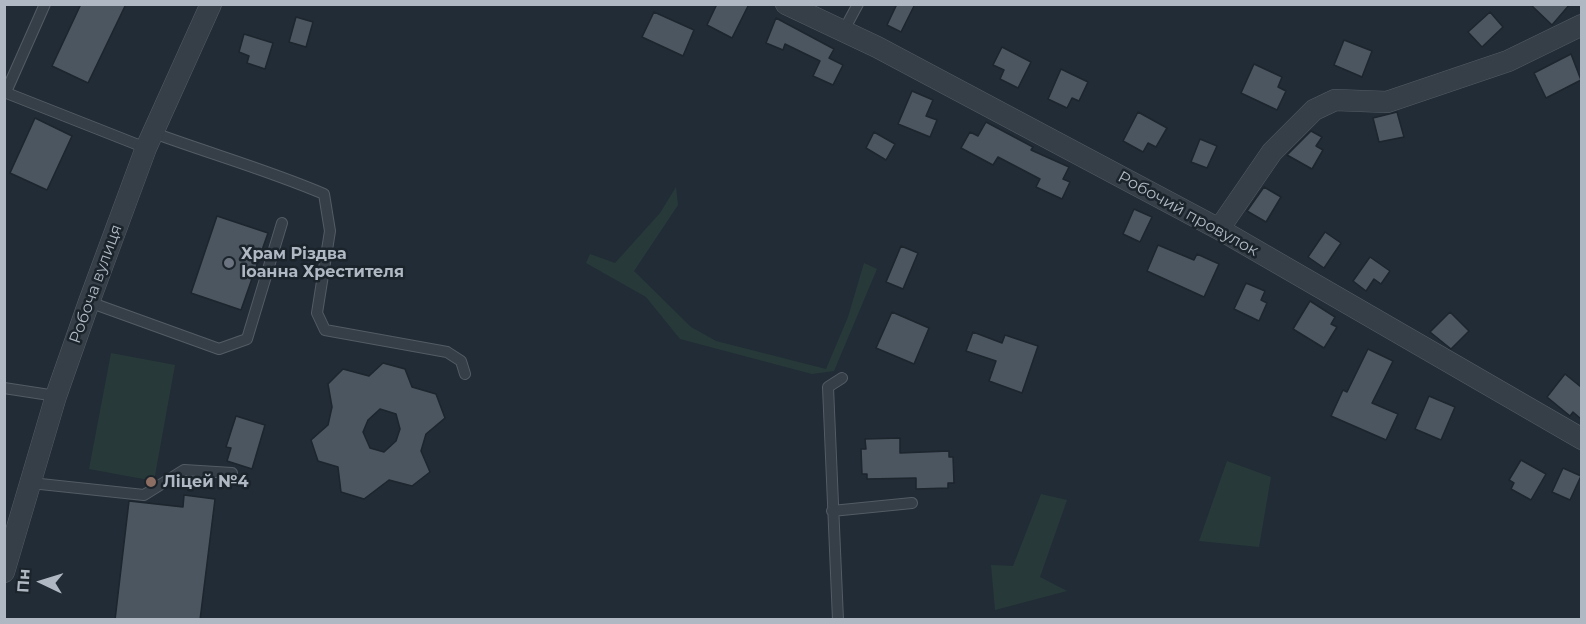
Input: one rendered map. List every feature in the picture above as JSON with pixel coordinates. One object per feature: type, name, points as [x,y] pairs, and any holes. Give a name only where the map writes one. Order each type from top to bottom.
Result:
[{"type":"street","name":"Робоча вулиця","points":[[4,572],[56,396],[89,302],[150,141],[212,4]]},
{"type":"street","name":"Робочий провулок","points":[[786,4],[844,30],[1219,229],[1581,439]]},
{"type":"street","points":[[1219,229],[1272,152],[1314,110],[1335,100],[1387,102],[1508,61],[1581,25]]},
{"type":"lane","points":[[45,4],[5,92],[150,141],[216,156],[285,177],[324,194],[330,231],[317,313],[325,330],[447,352],[461,361],[465,374]]},
{"type":"lane","points":[[844,30],[858,4]]},
{"type":"lane","points":[[89,302],[219,349],[247,339],[282,223]]},
{"type":"lane","points":[[838,620],[828,387],[842,378]]},
{"type":"lane","points":[[4,388],[56,396]]},
{"type":"lane","points":[[31,483],[144,495],[184,470],[232,473]]},
{"type":"lane","points":[[832,512],[912,502]]},
{"type":"green space","points":[[676,187],[678,205],[634,271],[691,327],[716,341],[826,369],[848,317],[864,263],[877,269],[834,371],[812,374],[680,339],[646,297],[586,263],[590,254],[615,263],[660,213]]},
{"type":"green space","points":[[111,353],[175,365],[154,481],[89,469]]},
{"type":"green space","points":[[1227,461],[1271,477],[1259,547],[1199,541]]},
{"type":"green space","points":[[1041,494],[1067,500],[1040,577],[1067,591],[995,610],[991,565],[1013,566]]},
{"type":"building","points":[[81,4],[126,4],[88,83],[52,66]]},
{"type":"building","points":[[717,4],[749,4],[732,38],[707,25]]},
{"type":"building","points":[[897,4],[915,4],[901,32],[887,25]]},
{"type":"building","points":[[1530,4],[1570,4],[1552,25]]},
{"type":"building","points":[[654,12],[694,30],[683,56],[642,37]]},
{"type":"building","points":[[1490,12],[1503,27],[1482,47],[1468,32]]},
{"type":"building","points":[[296,17],[313,22],[306,47],[289,42]]},
{"type":"building","points":[[776,18],[834,49],[829,58],[843,65],[833,85],[813,76],[820,61],[785,44],[783,50],[766,43]]},
{"type":"building","points":[[244,34],[273,43],[265,69],[247,63],[249,56],[239,52]]},
{"type":"building","points":[[1344,40],[1372,51],[1362,77],[1334,65]]},
{"type":"building","points":[[1002,47],[1031,62],[1018,88],[1000,79],[1004,70],[993,65]]},
{"type":"building","points":[[1571,54],[1581,80],[1546,98],[1534,73]]},
{"type":"building","points":[[1254,64],[1282,77],[1278,87],[1286,91],[1277,110],[1241,93]]},
{"type":"building","points":[[1061,69],[1088,82],[1079,101],[1072,98],[1067,108],[1048,99]]},
{"type":"building","points":[[912,91],[933,100],[926,116],[937,120],[930,137],[898,124]]},
{"type":"building","points":[[1138,112],[1167,128],[1156,147],[1148,143],[1143,152],[1123,141]]},
{"type":"building","points":[[1397,112],[1404,137],[1379,142],[1373,118]]},
{"type":"building","points":[[35,118],[72,136],[47,190],[10,173]]},
{"type":"building","points":[[986,122],[1033,147],[1031,150],[1069,167],[1063,179],[1070,182],[1062,199],[1036,187],[1040,179],[998,157],[993,165],[961,148],[970,132],[978,136]]},
{"type":"building","points":[[1311,131],[1322,137],[1316,146],[1323,150],[1312,169],[1287,155]]},
{"type":"building","points":[[874,132],[895,144],[886,160],[866,148]]},
{"type":"building","points":[[1200,139],[1217,146],[1207,168],[1191,162]]},
{"type":"building","points":[[1264,187],[1281,197],[1266,222],[1247,211]]},
{"type":"building","points":[[1134,209],[1152,217],[1140,242],[1123,234]]},
{"type":"building","name":"Храм Різдва Іоанна Хрестителя","points":[[217,216],[268,233],[241,310],[191,293]]},
{"type":"building","points":[[1325,232],[1341,243],[1324,268],[1308,257]]},
{"type":"building","points":[[1158,245],[1194,260],[1197,254],[1219,264],[1204,297],[1147,271]]},
{"type":"building","points":[[901,246],[918,253],[903,289],[886,282]]},
{"type":"building","points":[[1370,257],[1390,271],[1381,284],[1374,279],[1366,291],[1353,281]]},
{"type":"building","points":[[1246,283],[1265,291],[1261,300],[1267,303],[1259,321],[1234,309]]},
{"type":"building","points":[[1310,301],[1335,317],[1331,324],[1337,327],[1324,348],[1293,329]]},
{"type":"building","points":[[892,312],[929,328],[914,364],[876,348]]},
{"type":"building","points":[[1450,312],[1469,331],[1451,349],[1430,332]]},
{"type":"building","points":[[973,332],[1002,343],[1005,335],[1038,346],[1022,393],[989,381],[996,361],[966,351]]},
{"type":"building","points":[[1368,349],[1393,361],[1372,403],[1398,414],[1386,440],[1331,416],[1343,390],[1347,392]]},
{"type":"building","points":[[383,363],[405,369],[412,387],[436,394],[445,418],[426,434],[421,451],[430,472],[412,486],[389,480],[364,499],[341,492],[338,467],[318,461],[311,440],[328,425],[332,407],[328,384],[343,369],[369,376]],"holes":[[[380,409],[396,414],[400,429],[396,441],[384,452],[370,448],[363,432],[368,420]]]},
{"type":"building","points":[[1565,374],[1581,387],[1581,419],[1573,412],[1570,416],[1547,397]]},
{"type":"building","points":[[1429,396],[1455,407],[1441,440],[1415,429]]},
{"type":"building","points":[[236,416],[265,425],[252,469],[227,461],[231,448],[226,447]]},
{"type":"building","points":[[900,438],[900,453],[949,451],[949,457],[953,457],[954,483],[948,483],[948,488],[916,489],[916,478],[867,479],[867,474],[862,474],[861,449],[866,449],[865,439]]},
{"type":"building","points":[[1521,460],[1546,474],[1531,500],[1511,489],[1514,483],[1509,480]]},
{"type":"building","points":[[1563,468],[1581,476],[1570,500],[1552,492]]},
{"type":"building","points":[[184,495],[215,499],[200,620],[115,620],[129,501],[183,507]]},
{"type":"place","name":"Храм Різдва Іоанна Хрестителя","points":[[229,263]]},
{"type":"place","name":"Ліцей №4","points":[[151,482]]}]
